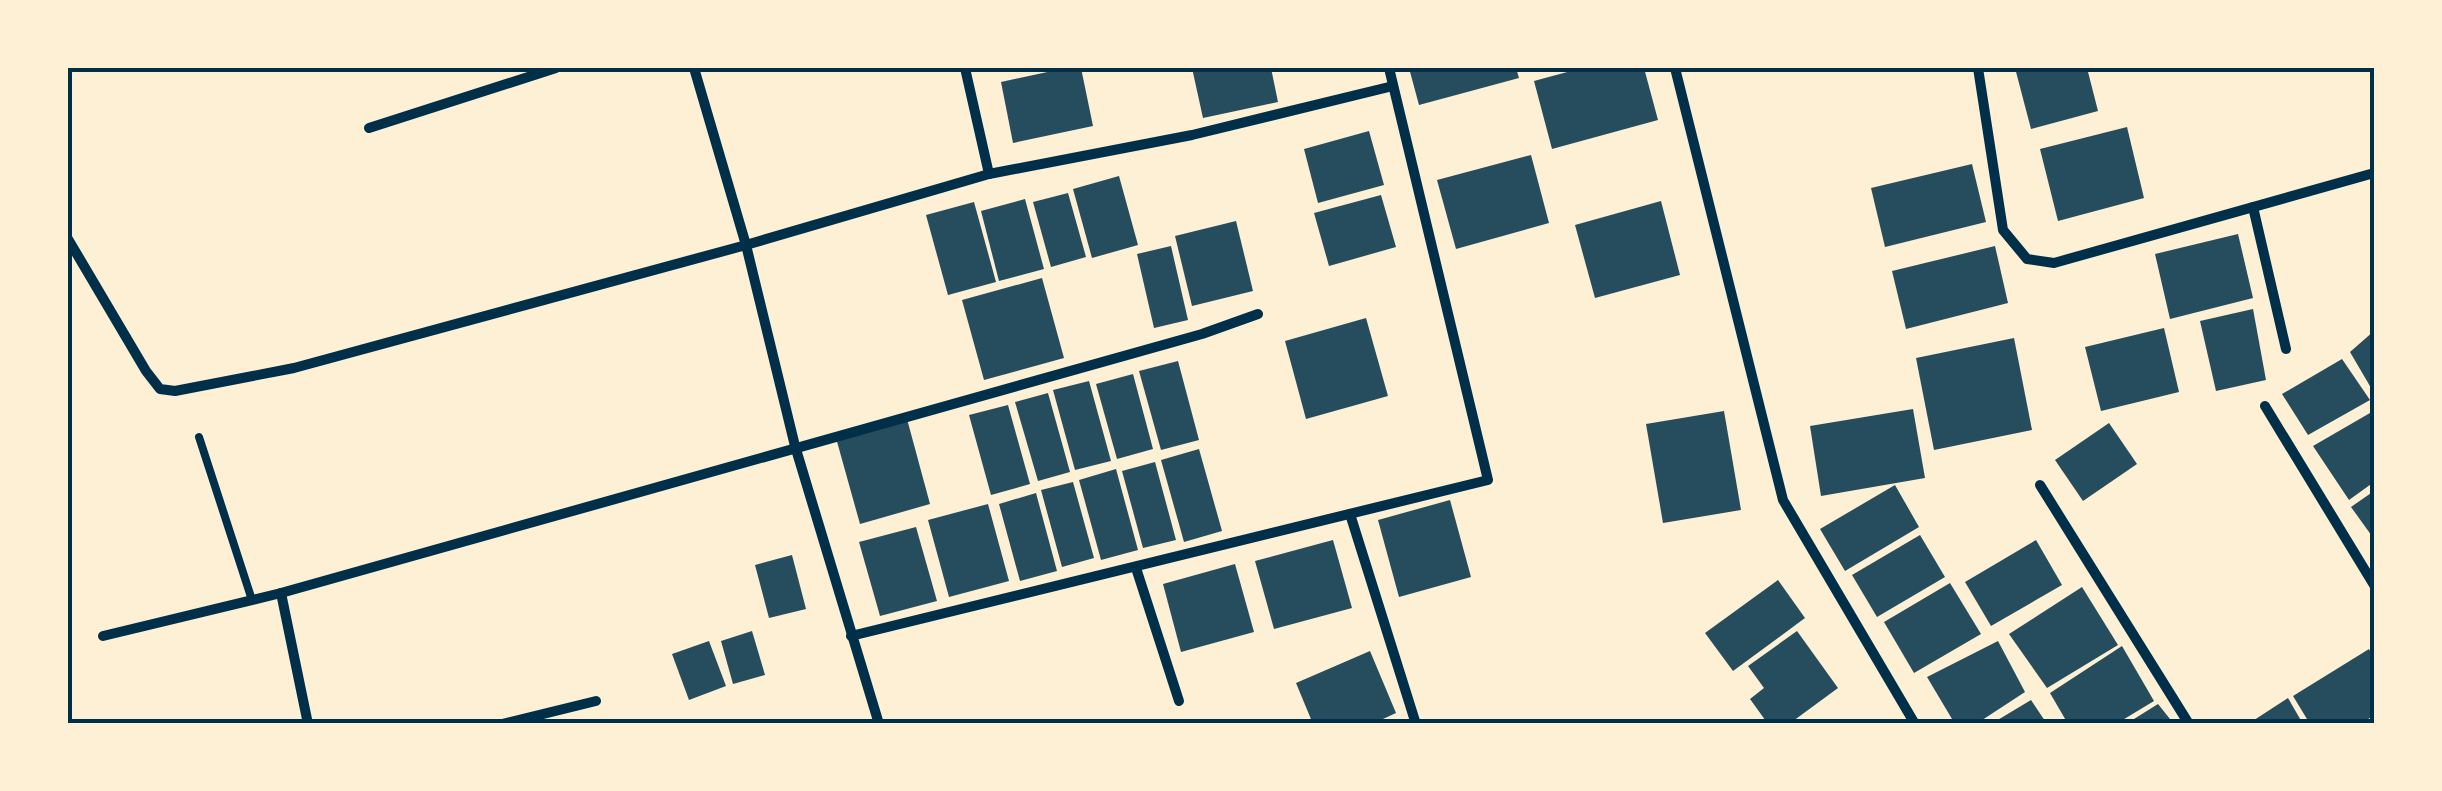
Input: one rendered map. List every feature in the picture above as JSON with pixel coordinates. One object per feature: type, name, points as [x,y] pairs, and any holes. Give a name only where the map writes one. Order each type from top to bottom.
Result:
[{"type":"street","points":[[369,128],[556,68]]},
{"type":"street","points":[[694,68],[746,245],[794,446],[878,724]]},
{"type":"street","points":[[965,68],[989,174]]},
{"type":"street","points":[[852,636],[1488,480],[1389,68]]},
{"type":"street","points":[[1675,68],[1783,500],[1915,724]]},
{"type":"street","points":[[1978,68],[2004,230],[2027,259],[2054,263],[2374,172]]},
{"type":"street","points":[[68,239],[146,371],[160,389],[174,391],[294,368],[746,245],[989,174],[1192,135],[1393,86]]},
{"type":"street","points":[[2252,207],[2286,349]]},
{"type":"street","points":[[102,636],[281,592],[1202,334],[1258,314]]},
{"type":"street","points":[[2265,406],[2374,586]]},
{"type":"street","points":[[2040,485],[2189,724]]},
{"type":"street","points":[[1350,514],[1415,721]]},
{"type":"street","points":[[1136,568],[1179,701]]},
{"type":"street","points":[[281,592],[308,724]]},
{"type":"street","points":[[502,724],[596,701]]},
{"type":"lane","points":[[199,437],[252,600]]},
{"type":"building","points":[[1081,68],[1093,126],[1013,143],[1001,82]]},
{"type":"building","points":[[1192,68],[1271,68],[1278,102],[1203,118]]},
{"type":"building","points":[[1409,68],[1516,68],[1519,78],[1419,105]]},
{"type":"building","points":[[1582,68],[1644,68],[1658,120],[1552,149],[1534,81]]},
{"type":"building","points":[[2015,68],[2087,68],[2098,111],[2031,129]]},
{"type":"building","points":[[2127,127],[2144,198],[2058,221],[2040,149]]},
{"type":"building","points":[[1369,131],[1384,185],[1318,203],[1304,149]]},
{"type":"building","points":[[1531,155],[1549,223],[1456,249],[1437,180]]},
{"type":"building","points":[[1972,164],[1986,222],[1885,247],[1871,188]]},
{"type":"building","points":[[1119,176],[1138,245],[1092,258],[1073,189]]},
{"type":"building","points":[[1068,193],[1086,257],[1051,267],[1033,202]]},
{"type":"building","points":[[1381,195],[1396,247],[1329,266],[1314,213]]},
{"type":"building","points":[[1025,199],[1044,269],[999,281],[981,211]]},
{"type":"building","points":[[1661,201],[1680,275],[1595,298],[1575,225]]},
{"type":"building","points":[[974,202],[996,282],[948,295],[926,215]]},
{"type":"building","points":[[1236,221],[1253,291],[1192,306],[1175,236]]},
{"type":"building","points":[[2238,234],[2253,298],[2170,319],[2155,254]]},
{"type":"building","points":[[1171,246],[1188,320],[1154,328],[1137,254]]},
{"type":"building","points":[[1995,246],[2008,303],[1906,329],[1892,271]]},
{"type":"building","points":[[1042,278],[1064,358],[984,380],[962,300]]},
{"type":"building","points":[[2253,309],[2266,380],[2216,391],[2200,321]]},
{"type":"building","points":[[1366,318],[1388,396],[1306,419],[1285,341]]},
{"type":"building","points":[[2164,328],[2179,392],[2101,411],[2085,347]]},
{"type":"building","points":[[2374,331],[2374,393],[2350,352]]},
{"type":"building","points":[[2014,338],[2032,430],[1934,450],[1916,358]]},
{"type":"building","points":[[2342,359],[2370,400],[2308,435],[2282,394]]},
{"type":"building","points":[[1178,361],[1199,440],[1161,450],[1139,371]]},
{"type":"building","points":[[1133,374],[1153,449],[1117,459],[1096,384]]},
{"type":"building","points":[[1089,381],[1111,461],[1075,470],[1053,390]]},
{"type":"building","points":[[1048,393],[1070,472],[1038,481],[1015,402]]},
{"type":"building","points":[[1008,405],[1030,484],[991,495],[969,415]]},
{"type":"building","points":[[1913,409],[1925,478],[1821,496],[1810,426]]},
{"type":"building","points":[[1724,411],[1741,510],[1663,523],[1646,424]]},
{"type":"building","points":[[2370,413],[2374,419],[2374,482],[2349,500],[2313,446]]},
{"type":"building","points":[[907,419],[930,504],[860,524],[836,438]]},
{"type":"building","points":[[2109,423],[2137,464],[2083,501],[2055,460]]},
{"type":"building","points":[[1199,449],[1222,531],[1184,542],[1161,460]]},
{"type":"building","points":[[1155,462],[1176,540],[1143,548],[1122,471]]},
{"type":"building","points":[[1116,469],[1138,550],[1101,560],[1079,480]]},
{"type":"building","points":[[1073,482],[1094,558],[1062,567],[1041,490]]},
{"type":"building","points":[[1895,485],[1919,527],[1845,571],[1820,529]]},
{"type":"building","points":[[2374,491],[2374,539],[2351,507]]},
{"type":"building","points":[[1036,493],[1057,571],[1020,581],[999,504]]},
{"type":"building","points":[[1450,500],[1471,577],[1399,597],[1378,520]]},
{"type":"building","points":[[988,504],[1009,581],[949,597],[928,520]]},
{"type":"building","points":[[916,527],[937,601],[880,616],[859,542]]},
{"type":"building","points":[[1920,535],[1945,577],[1877,617],[1852,575]]},
{"type":"building","points":[[1333,540],[1352,608],[1274,629],[1255,561]]},
{"type":"building","points":[[2036,540],[2062,585],[1991,626],[1965,582]]},
{"type":"building","points":[[792,555],[806,609],[769,618],[755,565]]},
{"type":"building","points":[[1235,564],[1254,632],[1181,652],[1163,584]]},
{"type":"building","points":[[1778,580],[1805,618],[1733,671],[1705,633]]},
{"type":"building","points":[[1950,583],[1981,634],[1914,673],[1884,622]]},
{"type":"building","points":[[2082,587],[2118,645],[2047,688],[2009,634]]},
{"type":"building","points":[[752,631],[765,675],[733,684],[721,641]]},
{"type":"building","points":[[1797,631],[1838,688],[1789,724],[1768,724],[1750,699],[1764,688],[1748,666]]},
{"type":"building","points":[[709,641],[726,686],[689,700],[672,654]]},
{"type":"building","points":[[1998,641],[2025,692],[1976,724],[1955,724],[1927,677]]},
{"type":"building","points":[[2122,646],[2154,701],[2116,724],[2068,724],[2050,693]]},
{"type":"building","points":[[2369,649],[2374,659],[2374,715],[2361,724],[2310,724],[2293,696]]},
{"type":"building","points":[[1370,651],[1396,713],[1372,724],[1313,724],[1296,683]]},
{"type":"building","points":[[2288,698],[2303,724],[2248,724]]},
{"type":"building","points":[[2031,700],[2047,724],[1991,724]]},
{"type":"building","points":[[2158,704],[2174,724],[2126,724]]}]
